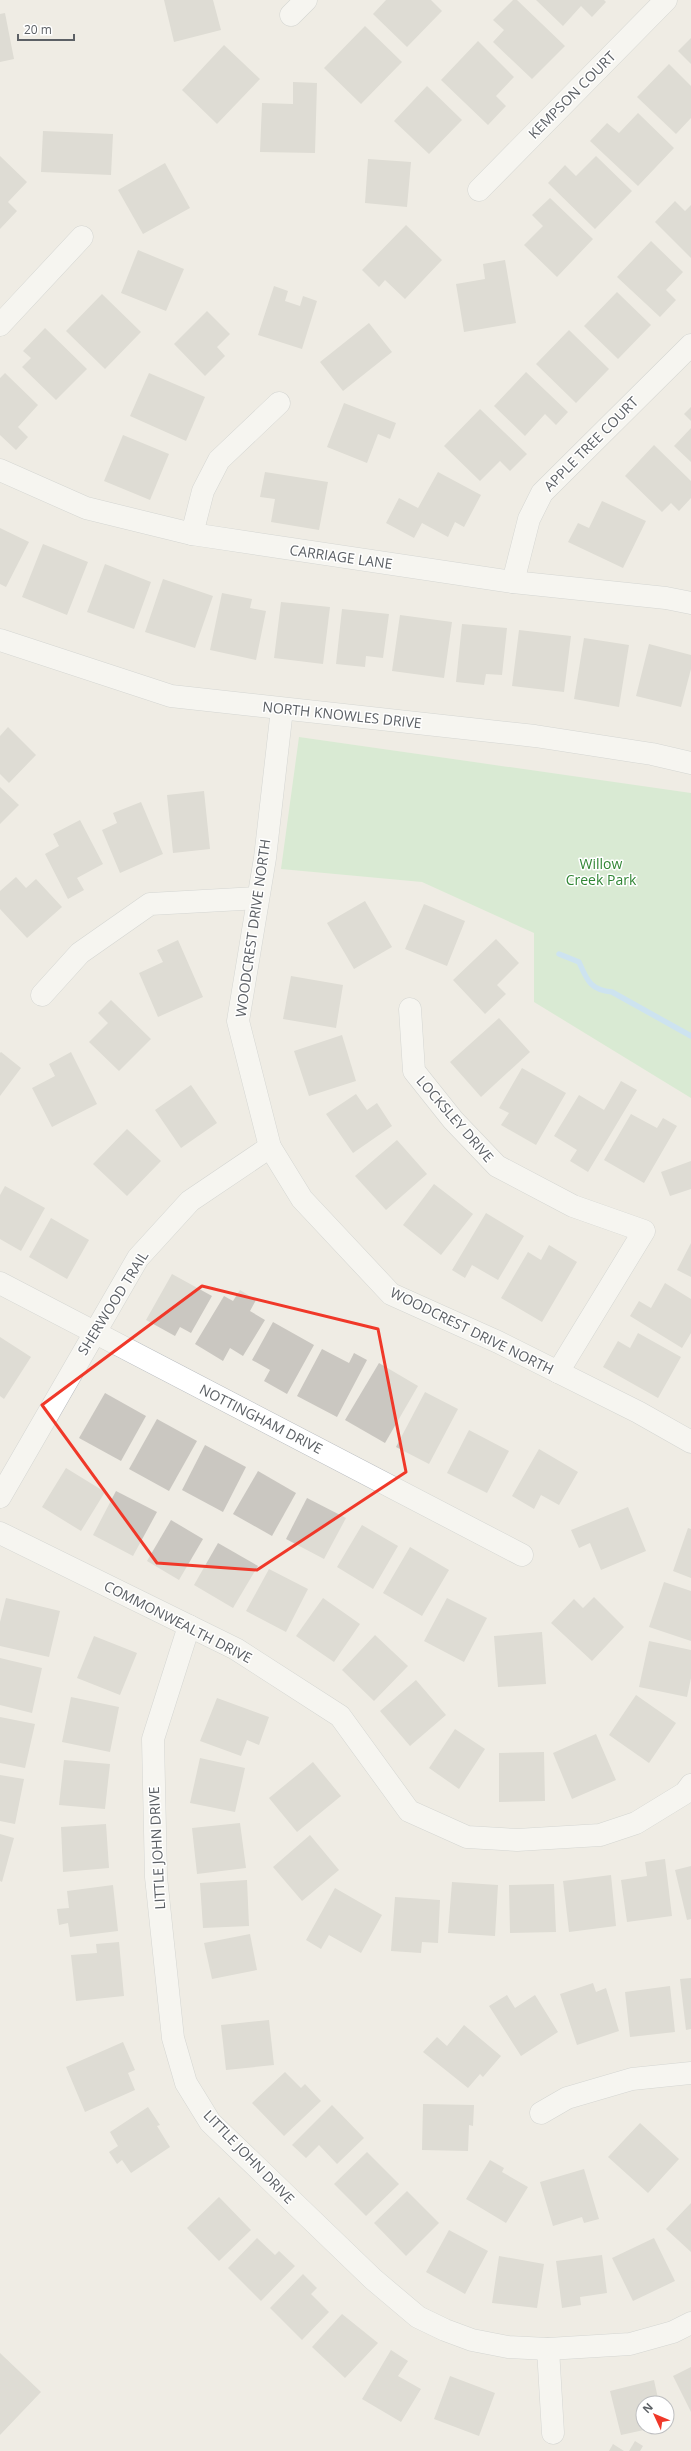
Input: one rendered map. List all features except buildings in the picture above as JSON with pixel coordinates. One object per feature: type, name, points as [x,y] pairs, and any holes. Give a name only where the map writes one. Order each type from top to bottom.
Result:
[{"type":"street","name":"KEMPSON COURT","points":[[478,190],[666,0]]},
{"type":"street","points":[[0,325],[82,237]]},
{"type":"street","name":"APPLE TREE COURT","points":[[513,582],[529,519],[542,493],[691,345]]},
{"type":"street","points":[[192,534],[203,491],[219,460],[279,403]]},
{"type":"street","name":"CARRIAGE LANE","points":[[0,470],[86,508],[192,534],[513,582],[666,598],[691,603]]},
{"type":"street","name":"NORTH KNOWLES DRIVE","points":[[0,641],[171,696],[535,736],[652,754],[691,764]]},
{"type":"street","name":"WOODCREST DRIVE NORTH","points":[[282,709],[258,898],[238,1021],[270,1147],[302,1199],[390,1294],[498,1342],[691,1442]]},
{"type":"street","points":[[42,995],[80,953],[150,904],[258,898]]},
{"type":"street","name":"LOCKSLEY DRIVE","points":[[410,1009],[414,1071],[453,1120],[497,1166],[573,1206],[644,1231],[558,1372]]},
{"type":"street","name":"SHERWOOD TRAIL","points":[[0,1497],[138,1258],[190,1201],[270,1147]]},
{"type":"street","name":"NOTTINGHAM DRIVE","points":[[0,1283],[522,1555]]},
{"type":"street","name":"COMMONWEALTH DRIVE","points":[[0,1533],[236,1649],[340,1716],[409,1811],[467,1837],[517,1840],[600,1835],[636,1823],[685,1793],[691,1784]]},
{"type":"street","name":"LITTLE JOHN DRIVE","points":[[189,1626],[153,1739],[156,1877],[172,2038],[186,2083],[210,2122],[373,2279],[418,2317],[472,2340],[508,2347],[548,2349],[630,2344],[673,2332],[691,2323]]},
{"type":"street","points":[[541,2113],[567,2098],[632,2079],[691,2073]]},
{"type":"street","points":[[548,2349],[553,2433]]},
{"type":"highlighted area","points":[[202,1286],[378,1329],[406,1472],[257,1570],[157,1563],[42,1405]]},
{"type":"green space","name":"Willow Creek Park","points":[[299,737],[691,793],[691,1098],[534,1002],[534,933],[422,882],[281,869]]},
{"type":"waterway","points":[[559,954],[579,962],[587,979],[594,986],[599,989],[612,992],[691,1036]]}]
